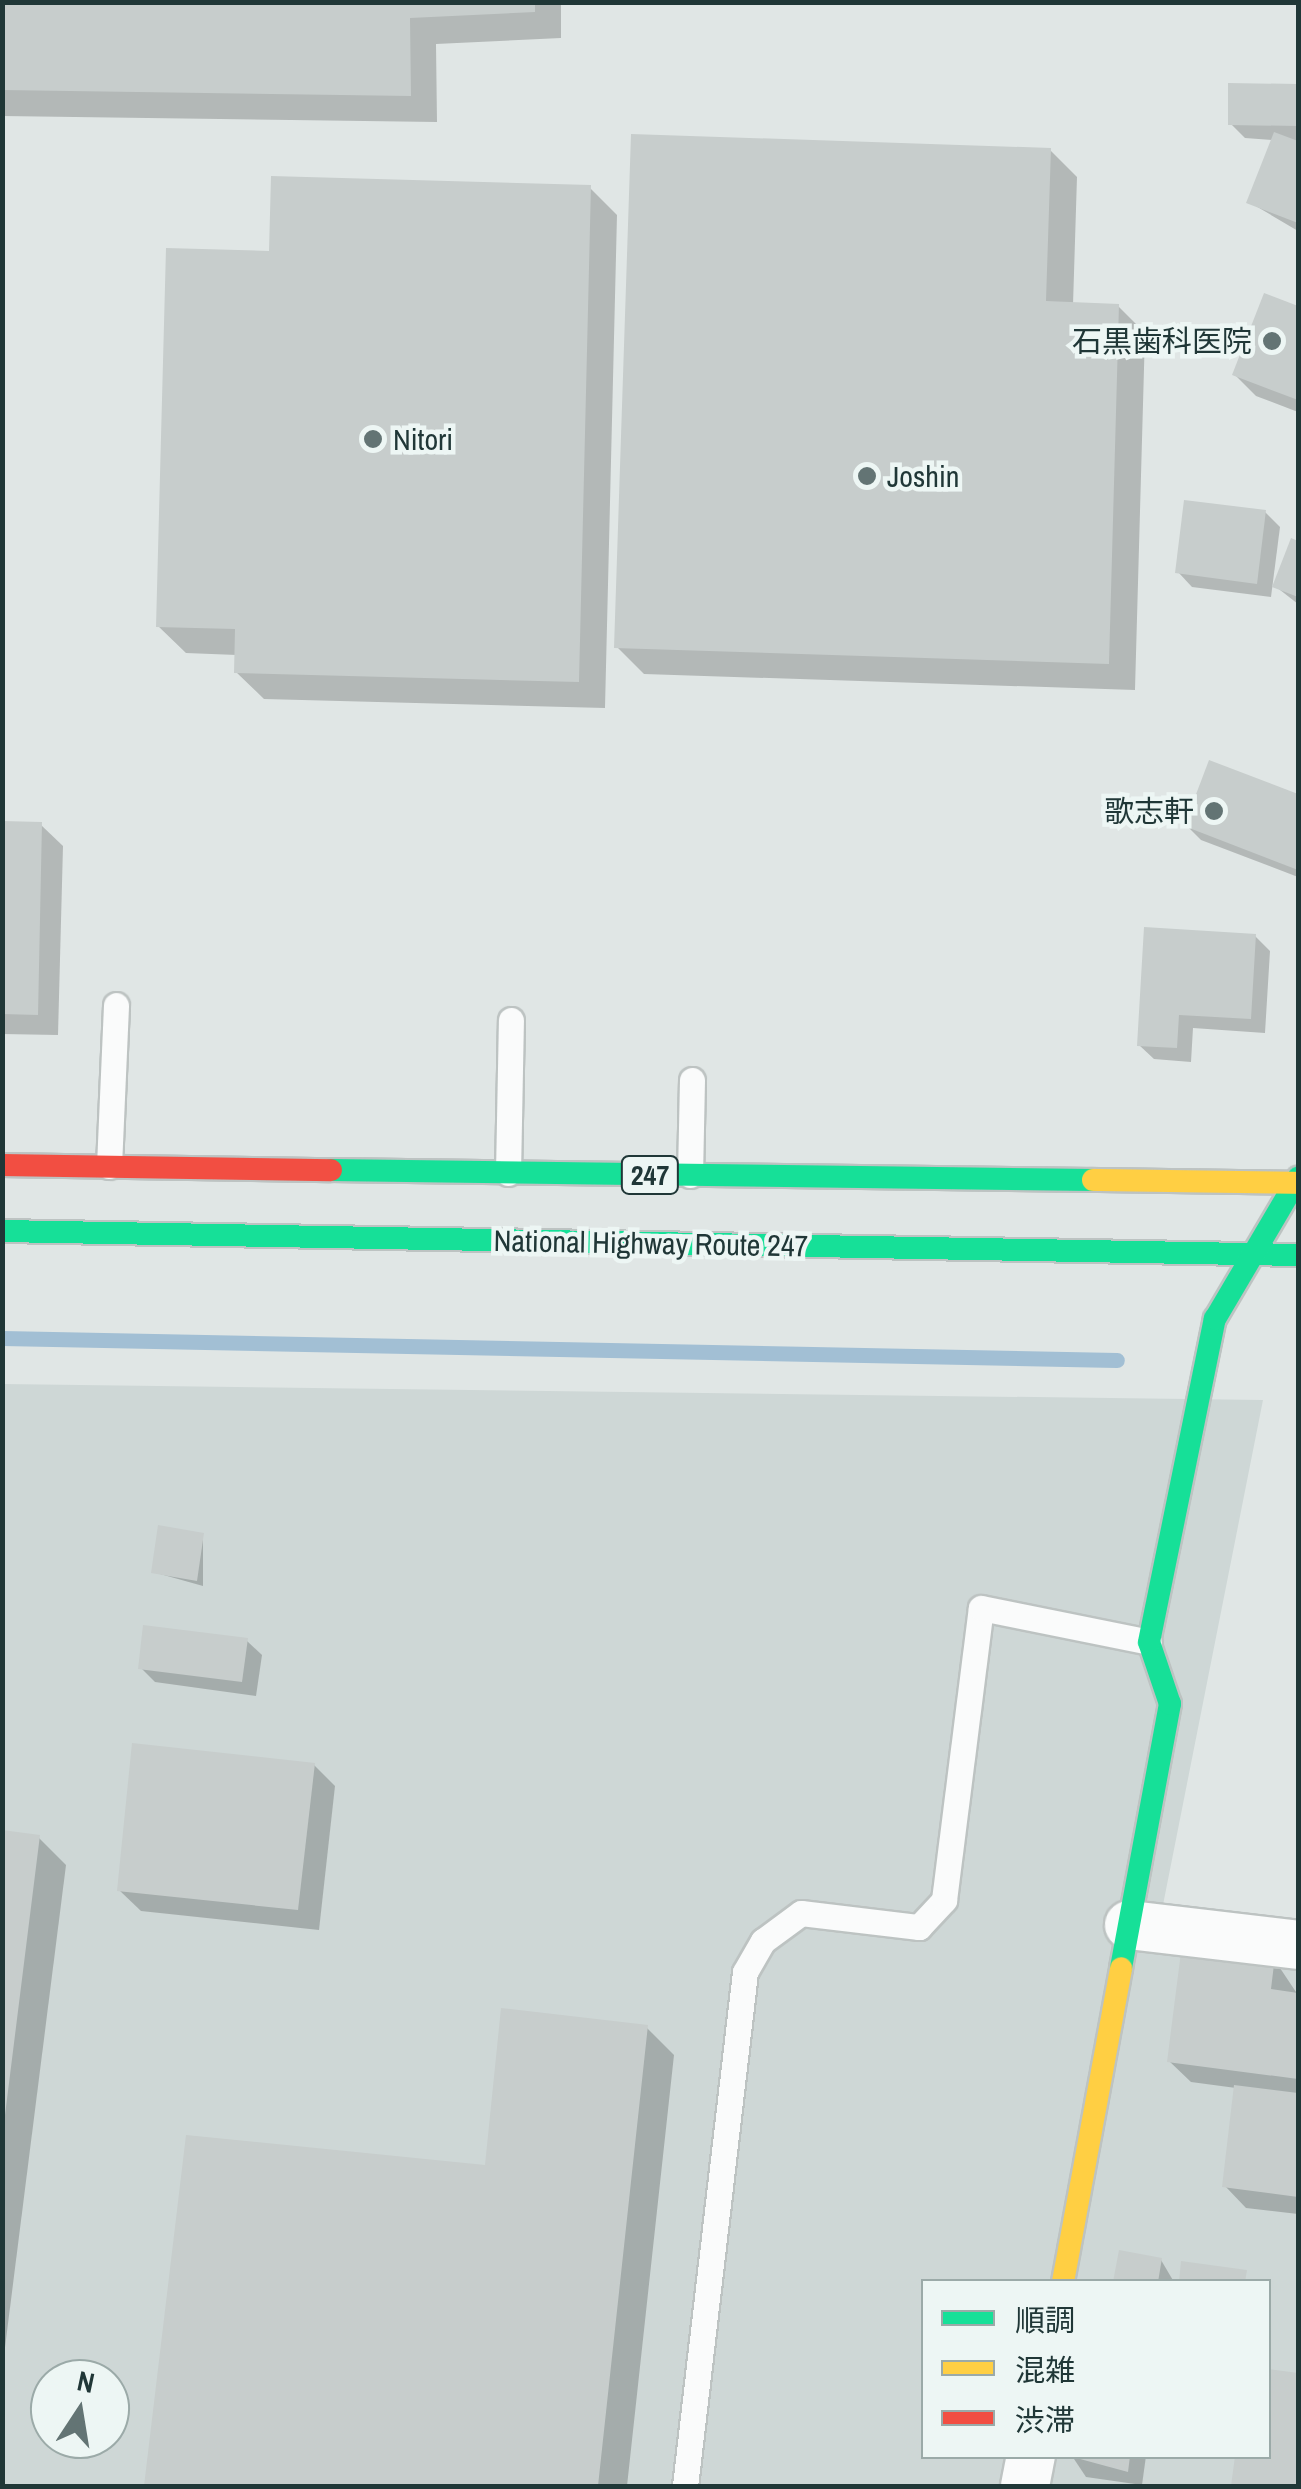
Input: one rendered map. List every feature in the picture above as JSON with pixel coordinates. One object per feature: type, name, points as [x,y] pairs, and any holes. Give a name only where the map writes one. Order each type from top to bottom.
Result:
[{"type":"main road","name":"247","points":[[2,1164],[1298,1181]]},
{"type":"main road","points":[[1064,2279],[1170,1704],[1149,1642],[1215,1319],[1298,1181]]},
{"type":"main road","name":"National Highway Route 247","points":[[2,1231],[1298,1255]]},
{"type":"street","points":[[1129,1925],[1298,1945]]},
{"type":"street","points":[[1025,2486],[1030,2459]]},
{"type":"lane","points":[[109,1166],[116,1005]]},
{"type":"lane","points":[[508,1173],[511,1020]]},
{"type":"lane","points":[[690,1175],[692,1080]]},
{"type":"lane","points":[[685,2486],[745,1972],[763,1941],[801,1913],[919,1926],[944,1900],[981,1608],[1149,1642]]},
{"type":"shaded area","points":[[3,1384],[1263,1400],[1161,1915],[1298,1931],[1298,2486],[3,2486]]},
{"type":"building","points":[[2,2],[535,2],[535,12],[410,18],[411,96],[2,90]]},
{"type":"building","points":[[1228,83],[1298,84],[1298,126],[1228,125]]},
{"type":"building","points":[[1274,132],[1298,141],[1298,223],[1246,203]]},
{"type":"building","name":"Joshin","points":[[631,134],[1051,148],[1046,301],[1119,304],[1109,664],[614,648]]},
{"type":"building","name":"Nitori","points":[[271,176],[591,185],[579,682],[234,673],[235,629],[156,627],[166,248],[269,251]]},
{"type":"building","name":"石黒歯科医院","points":[[1264,293],[1298,306],[1298,400],[1232,375]]},
{"type":"building","points":[[1184,500],[1266,510],[1257,584],[1175,573]]},
{"type":"building","points":[[1291,538],[1298,541],[1298,597],[1272,587]]},
{"type":"building","points":[[1209,760],[1298,794],[1298,870],[1184,826]]},
{"type":"building","points":[[2,821],[42,822],[38,1015],[2,1014]]},
{"type":"building","points":[[1144,927],[1256,934],[1251,1019],[1179,1015],[1177,1048],[1137,1046]]},
{"type":"building","points":[[158,1525],[204,1533],[197,1581],[151,1573]]},
{"type":"building","points":[[143,1625],[248,1638],[242,1682],[138,1669]]},
{"type":"building","points":[[132,1743],[315,1763],[298,1910],[117,1891]]},
{"type":"building","points":[[2,1830],[40,1835],[5,2115],[2,2115]]},
{"type":"building","points":[[1182,1944],[1275,1956],[1271,1989],[1298,1993],[1298,2079],[1167,2062]]},
{"type":"building","points":[[501,2008],[648,2025],[598,2486],[144,2486],[186,2135],[485,2165]]},
{"type":"building","points":[[1234,2085],[1298,2093],[1298,2197],[1222,2187]]},
{"type":"building","points":[[1119,2250],[1162,2258],[1158,2279],[1114,2279]]},
{"type":"building","points":[[1181,2261],[1247,2270],[1246,2279],[1179,2279]]},
{"type":"building","points":[[1271,2369],[1298,2373],[1298,2486],[1231,2486],[1235,2459],[1271,2459]]},
{"type":"building","points":[[1080,2459],[1130,2459],[1128,2472]]},
{"type":"waterway","points":[[2,1338],[1117,1360]]},
{"type":"traffic: fast","points":[[331,1170],[1093,1180]]},
{"type":"traffic: fast","points":[[1121,1968],[1170,1704],[1149,1642],[1215,1319],[1298,1178]]},
{"type":"traffic: fast","points":[[2,1231],[1298,1255]]},
{"type":"traffic: slow","points":[[1093,1180],[1298,1183]]},
{"type":"traffic: slow","points":[[1064,2279],[1121,1968]]},
{"type":"traffic: jam","points":[[2,1165],[331,1170]]},
{"type":"place","name":"石黒歯科医院","points":[[1272,341]]},
{"type":"place","name":"Nitori","points":[[373,439]]},
{"type":"place","name":"Joshin","points":[[867,476]]},
{"type":"place","name":"歌志軒","points":[[1214,811]]}]
